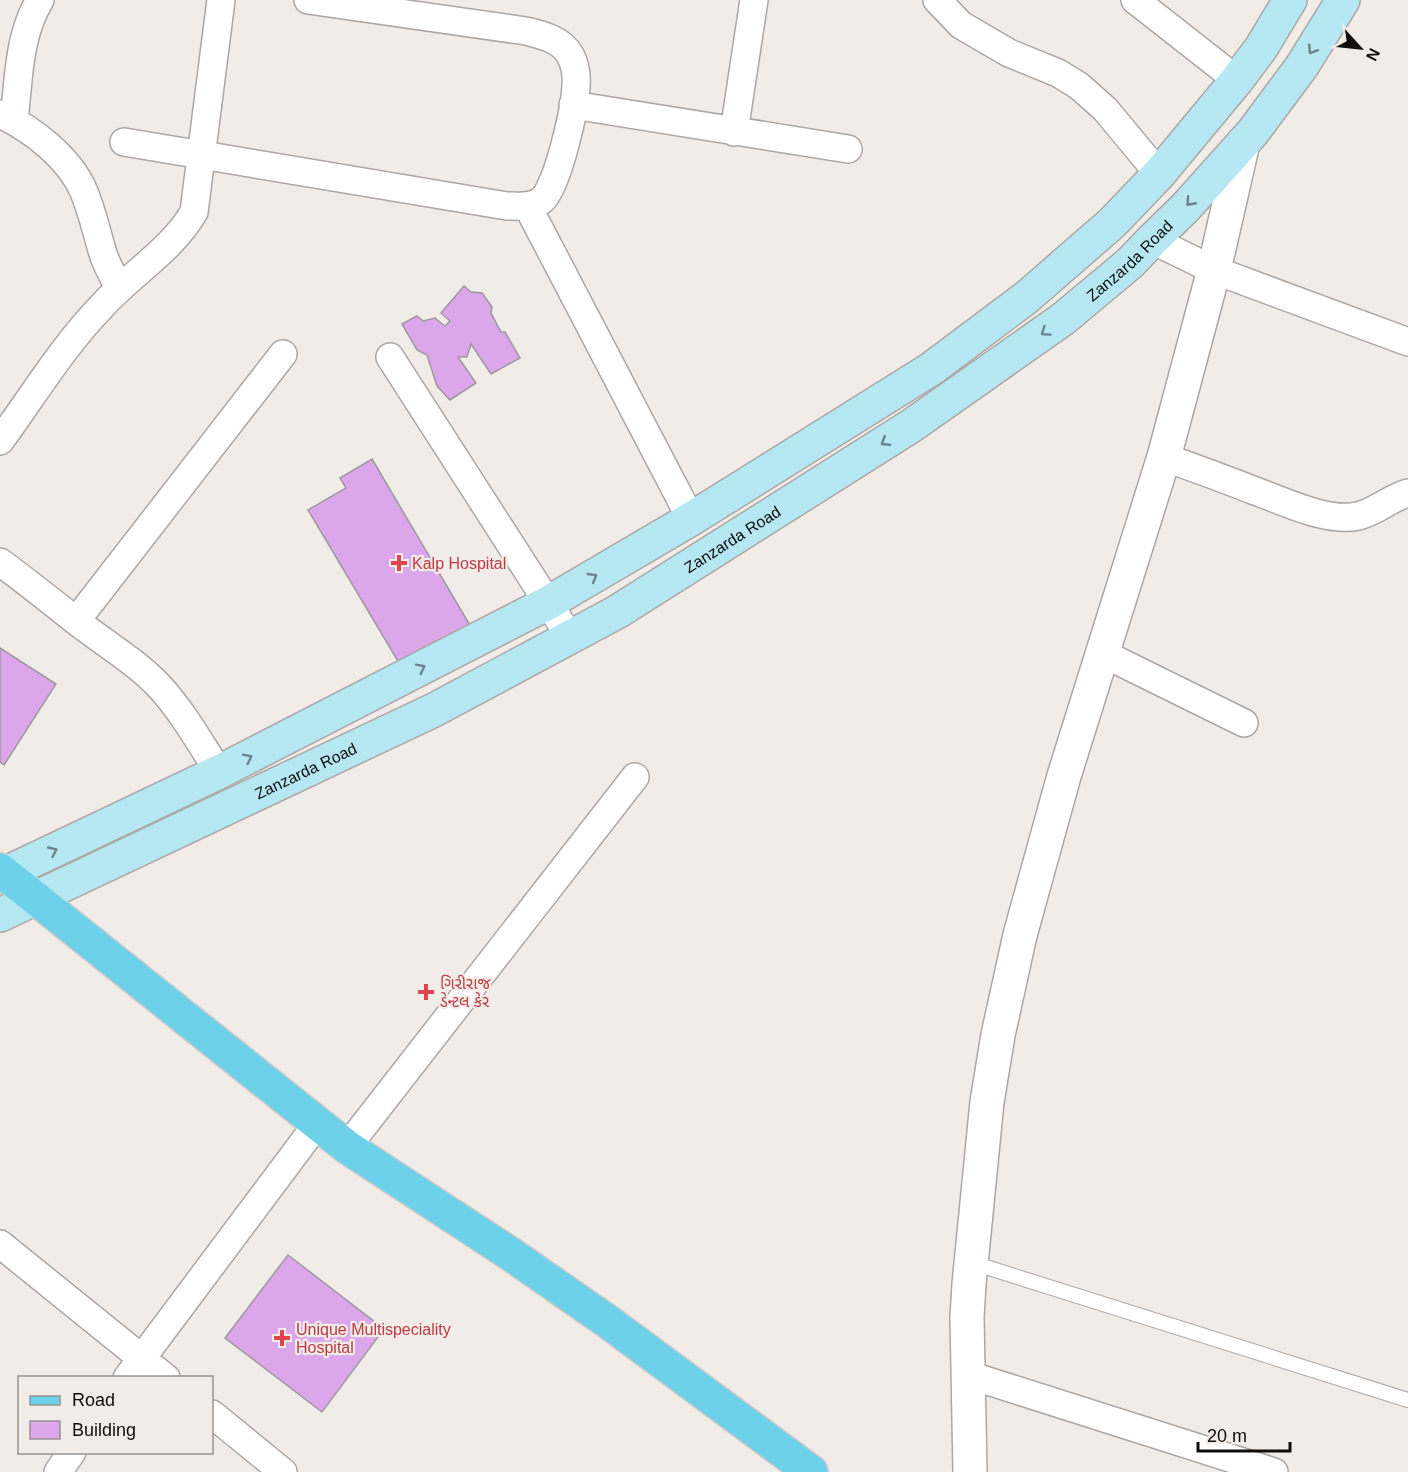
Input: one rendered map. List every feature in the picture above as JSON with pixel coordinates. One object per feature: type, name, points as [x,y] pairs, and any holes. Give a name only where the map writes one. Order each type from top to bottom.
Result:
[{"type":"main road","points":[[811,1472],[608,1321],[347,1147],[2,873],[219,772],[548,603],[691,519],[931,369],[1027,297],[1112,223],[1159,174],[1238,80],[1261,48],[1290,0]]},
{"type":"main road","name":"Zanzarda Road","points":[[0,915],[434,710],[570,638],[617,612],[911,426],[1063,320],[1130,262],[1185,208],[1280,98],[1343,0]]},
{"type":"street","points":[[40,0],[30,18],[23,40],[7,117],[47,145],[67,165],[83,189],[92,211],[102,251],[119,288]]},
{"type":"street","points":[[0,441],[80,330],[119,288],[171,244],[186,227],[194,212],[221,0]]},
{"type":"street","points":[[124,142],[507,206],[528,207],[541,201],[555,181],[576,87],[575,69],[570,55],[562,45],[548,37],[526,31],[372,4],[308,0]]},
{"type":"street","points":[[734,132],[754,0]]},
{"type":"street","points":[[937,0],[961,25],[984,39],[1009,53],[1058,73],[1079,86],[1105,110],[1159,174]]},
{"type":"street","points":[[1135,0],[1238,80]]},
{"type":"street","points":[[573,105],[848,149]]},
{"type":"street","points":[[970,1472],[967,1317],[987,1102],[998,1035],[1020,935],[1064,777],[1164,457],[1214,270],[1243,143]]},
{"type":"street","points":[[528,207],[691,519]]},
{"type":"street","points":[[1152,240],[1214,270],[1408,342]]},
{"type":"street","points":[[76,621],[283,354]]},
{"type":"street","points":[[390,357],[570,638]]},
{"type":"street","points":[[1164,457],[1300,507],[1338,518],[1357,516],[1408,493]]},
{"type":"street","points":[[0,562],[76,621],[137,664],[183,715],[219,772]]},
{"type":"street","points":[[1104,654],[1244,723]]},
{"type":"street","points":[[347,1147],[635,777]]},
{"type":"street","points":[[134,1368],[317,1124]]},
{"type":"street","points":[[0,1244],[134,1368],[162,1376]]},
{"type":"street","points":[[969,1375],[1274,1472]]},
{"type":"street","points":[[213,1415],[283,1472]]},
{"type":"street","points":[[58,1472],[71,1454]]},
{"type":"lane","points":[[973,1263],[1408,1400]]},
{"type":"building","points":[[464,286],[471,292],[482,293],[492,307],[491,313],[501,332],[505,332],[520,358],[491,374],[471,344],[467,357],[458,357],[476,383],[450,400],[437,386],[427,355],[417,350],[402,324],[417,316],[423,321],[435,318],[445,326],[450,321],[441,313]]},
{"type":"building","points":[[372,459],[471,627],[402,668],[308,510],[346,488],[340,478]]},
{"type":"building","points":[[0,648],[56,684],[4,765],[0,762]]},
{"type":"building","points":[[288,1255],[384,1329],[322,1412],[225,1338]]},
{"type":"place","name":"Kalp Hospital","points":[[399,563]]},
{"type":"place","name":"ગિરીરાજ ડેન્ટલ કેર","points":[[426,992]]},
{"type":"place","name":"Unique Multispeciality Hospital","points":[[282,1338]]}]
